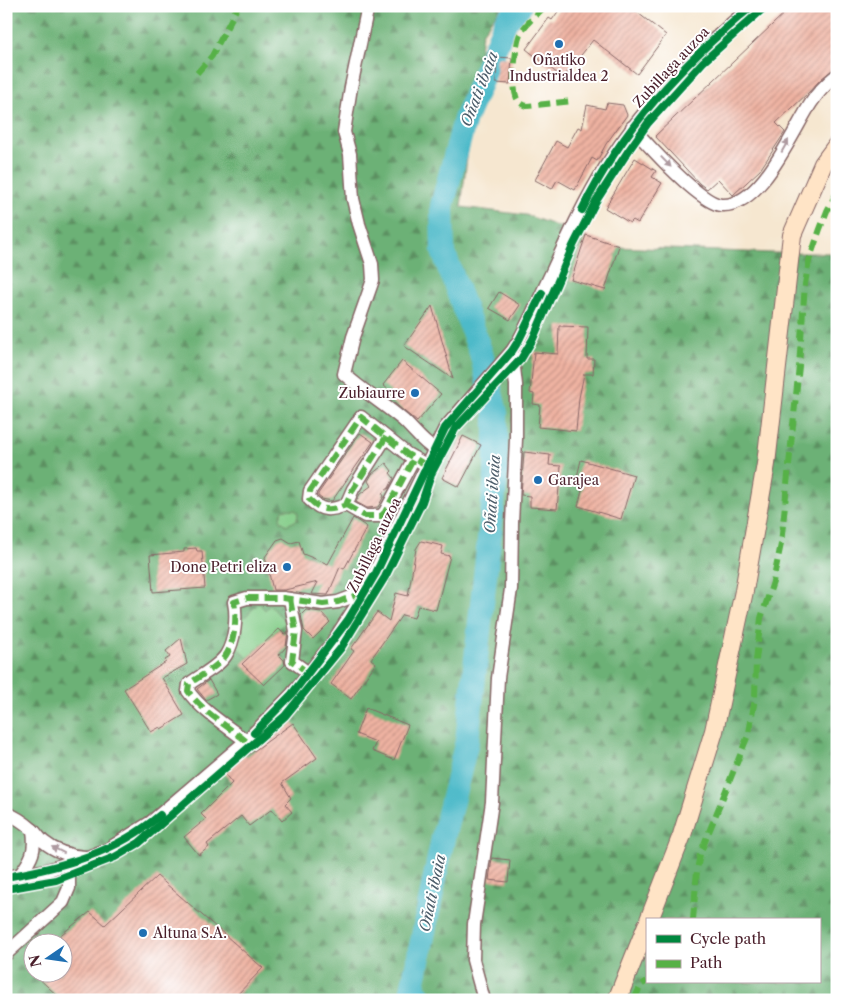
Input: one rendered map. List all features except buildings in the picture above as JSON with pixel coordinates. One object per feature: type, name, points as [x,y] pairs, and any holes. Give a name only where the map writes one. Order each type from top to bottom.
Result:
[{"type":"main road","points":[[650,918],[682,835],[714,731],[744,591],[766,464],[792,235],[823,164],[837,144]]},
{"type":"main road","points":[[617,1000],[646,928]]},
{"type":"street","points":[[368,6],[351,87],[344,132],[350,154],[351,189],[354,207],[369,250],[373,272],[344,374],[396,415],[418,434],[426,444],[434,449]]},
{"type":"street","name":"Zubillaga auzoa","points":[[6,877],[69,864],[88,857],[108,849],[151,822],[246,741],[292,694],[344,626],[365,592],[445,428],[512,351],[536,308],[589,195],[632,127],[693,58],[752,6]]},
{"type":"street","name":"Zubillaga auzoa","points":[[632,127],[677,174],[704,197],[720,205],[737,202],[753,193],[774,166],[812,101],[824,86],[837,75]]},
{"type":"street","points":[[484,1000],[473,960],[474,924],[492,802],[498,678],[511,589],[516,410],[516,385],[512,351]]},
{"type":"street","points":[[386,437],[353,489],[346,505],[332,510],[318,508],[309,499],[310,491],[362,417],[386,437],[426,465]]},
{"type":"street","name":"Zubillaga auzoa","points":[[346,505],[364,516],[382,516],[414,458]]},
{"type":"street","name":"Zubillaga auzoa","points":[[246,741],[203,709],[188,691],[189,684],[217,664],[226,654],[234,627],[236,611],[234,602],[247,598],[290,599],[323,604],[338,602],[365,592]]},
{"type":"street","points":[[290,599],[296,631],[292,661],[303,669]]},
{"type":"street","points":[[6,813],[18,818],[33,830],[43,842],[55,849],[70,856],[88,857]]},
{"type":"street","points":[[20,875],[32,859],[35,843],[33,830]]},
{"type":"street","points":[[6,954],[63,902],[70,888],[69,864]]},
{"type":"green space","points":[[6,6],[502,6],[482,33],[461,207],[526,215],[616,247],[774,253],[837,253],[837,1000],[6,1000]]},
{"type":"green space","points":[[283,510],[296,510],[298,514],[297,520],[287,525],[281,521],[280,517]]},
{"type":"green space","points":[[259,603],[265,610],[270,605],[286,622],[248,658],[234,644],[243,633],[237,625]]},
{"type":"waterway","name":"Oñati ibaia","points":[[410,1000],[443,838],[467,741],[496,476],[496,413],[481,353],[443,251],[442,206],[465,119],[506,21],[520,6]]},
{"type":"waterway","points":[[415,976],[436,1000]]},
{"type":"marked path","points":[[197,73],[212,56],[238,6]]},
{"type":"marked path","points":[[544,7],[525,27],[518,39],[514,74],[517,98],[523,105],[527,106],[573,101]]},
{"type":"marked path","points":[[693,918],[700,854],[749,733],[755,698],[756,660],[761,618],[773,582],[781,544],[799,366],[805,284],[809,261],[820,229],[837,192]]},
{"type":"marked path","points":[[386,437],[353,489],[346,505],[326,509],[309,499],[310,491],[361,417],[407,454],[426,465]]},
{"type":"marked path","points":[[346,505],[365,516],[381,516],[414,458]]},
{"type":"marked path","points":[[246,741],[208,712],[188,691],[189,684],[209,671],[226,655],[234,629],[234,602],[247,598],[283,598],[323,604],[338,602],[365,592]]},
{"type":"marked path","points":[[290,599],[296,631],[292,661],[303,669]]},
{"type":"marked path","points":[[634,1000],[641,985],[646,982]]},
{"type":"cycle path","points":[[582,210],[598,180],[635,124],[678,74],[752,6]]},
{"type":"cycle path","points":[[6,889],[56,880],[115,857],[139,843],[285,716],[341,648],[385,577],[422,502],[432,472],[455,429],[521,359],[533,339],[573,246],[596,201],[629,150],[648,123],[703,62],[766,6]]},
{"type":"cycle path","points":[[254,733],[292,694],[348,620],[376,573],[445,428],[512,351],[542,293]]},
{"type":"cycle path","points":[[6,877],[68,863],[107,849],[143,828],[160,815]]},
{"type":"place","name":"Oñatiko Industrialdea 2","points":[[559,44]]},
{"type":"place","name":"Zubiaurre","points":[[415,393]]},
{"type":"place","name":"Garajea","points":[[538,480]]},
{"type":"place","name":"Done Petri eliza","points":[[287,567]]},
{"type":"place","name":"Altuna S.A.","points":[[143,933]]}]
